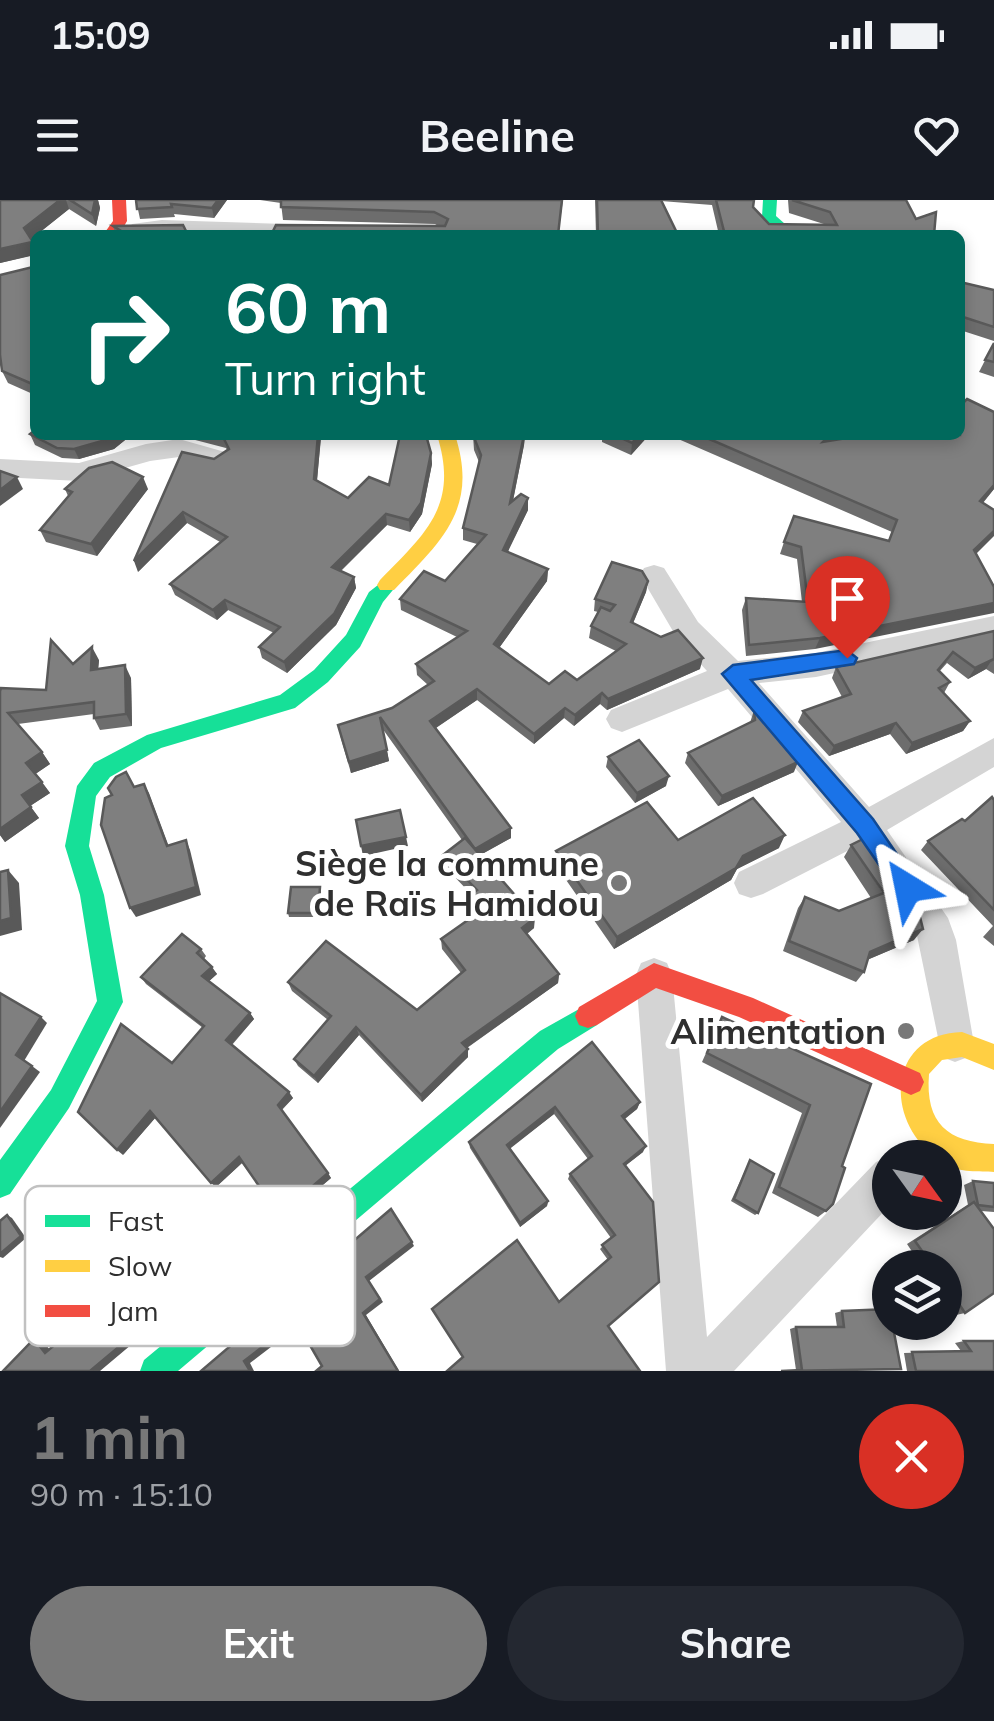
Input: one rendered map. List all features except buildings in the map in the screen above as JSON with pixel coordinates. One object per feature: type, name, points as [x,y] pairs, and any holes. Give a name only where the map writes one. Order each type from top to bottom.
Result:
[{"type":"street","points":[[114,230],[120,221],[119,200]]},
{"type":"street","points":[[770,200],[769,217],[776,224],[797,230]]},
{"type":"street","points":[[137,230],[162,226],[302,230]]},
{"type":"street","points":[[0,1184],[60,1099],[110,1002],[92,895],[77,846],[85,793],[102,770],[155,741],[287,702],[321,676],[353,641],[376,597],[428,544],[444,518],[457,471],[448,440]]},
{"type":"street","points":[[0,468],[79,472],[145,450],[175,447],[200,450],[216,458]]},
{"type":"street","points":[[654,575],[685,630],[707,657],[733,674],[865,826],[930,918],[938,940],[955,1044]]},
{"type":"street","points":[[622,720],[733,674],[816,665],[994,627]]},
{"type":"street","points":[[751,883],[865,826],[994,751]]},
{"type":"street","points":[[654,975],[744,1007],[910,1082]]},
{"type":"street","points":[[355,1203],[549,1040],[654,975]]},
{"type":"street","points":[[654,975],[688,1371]]},
{"type":"street","points":[[918,1140],[910,1082],[925,1054],[955,1044],[994,1057]]},
{"type":"street","points":[[962,1155],[994,1158]]},
{"type":"street","points":[[704,1371],[872,1195]]},
{"type":"street","points":[[155,1371],[185,1346]]},
{"type":"traffic: fast","points":[[770,200],[769,217],[780,227],[793,230]]},
{"type":"traffic: fast","points":[[0,1184],[60,1099],[110,1002],[92,895],[77,846],[85,793],[102,770],[155,741],[287,702],[321,676],[353,641],[376,597],[387,585]]},
{"type":"traffic: fast","points":[[355,1203],[549,1040],[588,1016]]},
{"type":"traffic: fast","points":[[155,1371],[185,1346]]},
{"type":"traffic: slow","points":[[387,585],[432,535],[449,506],[456,469],[448,440]]},
{"type":"traffic: slow","points":[[994,1057],[962,1044],[936,1048],[923,1058],[915,1073],[914,1091],[926,1127],[939,1142],[959,1155],[994,1158]]},
{"type":"traffic: jam","points":[[114,230],[120,221],[119,200]]},
{"type":"traffic: jam","points":[[588,1016],[654,975],[744,1007],[911,1082]]},
{"type":"place","name":"Siège la commune de Raïs Hamidou","points":[[619,883]]},
{"type":"place","name":"Alimentation","points":[[906,1031]]},
{"type":"route","points":[[847,658],[733,674],[865,826],[908,888]]}]
